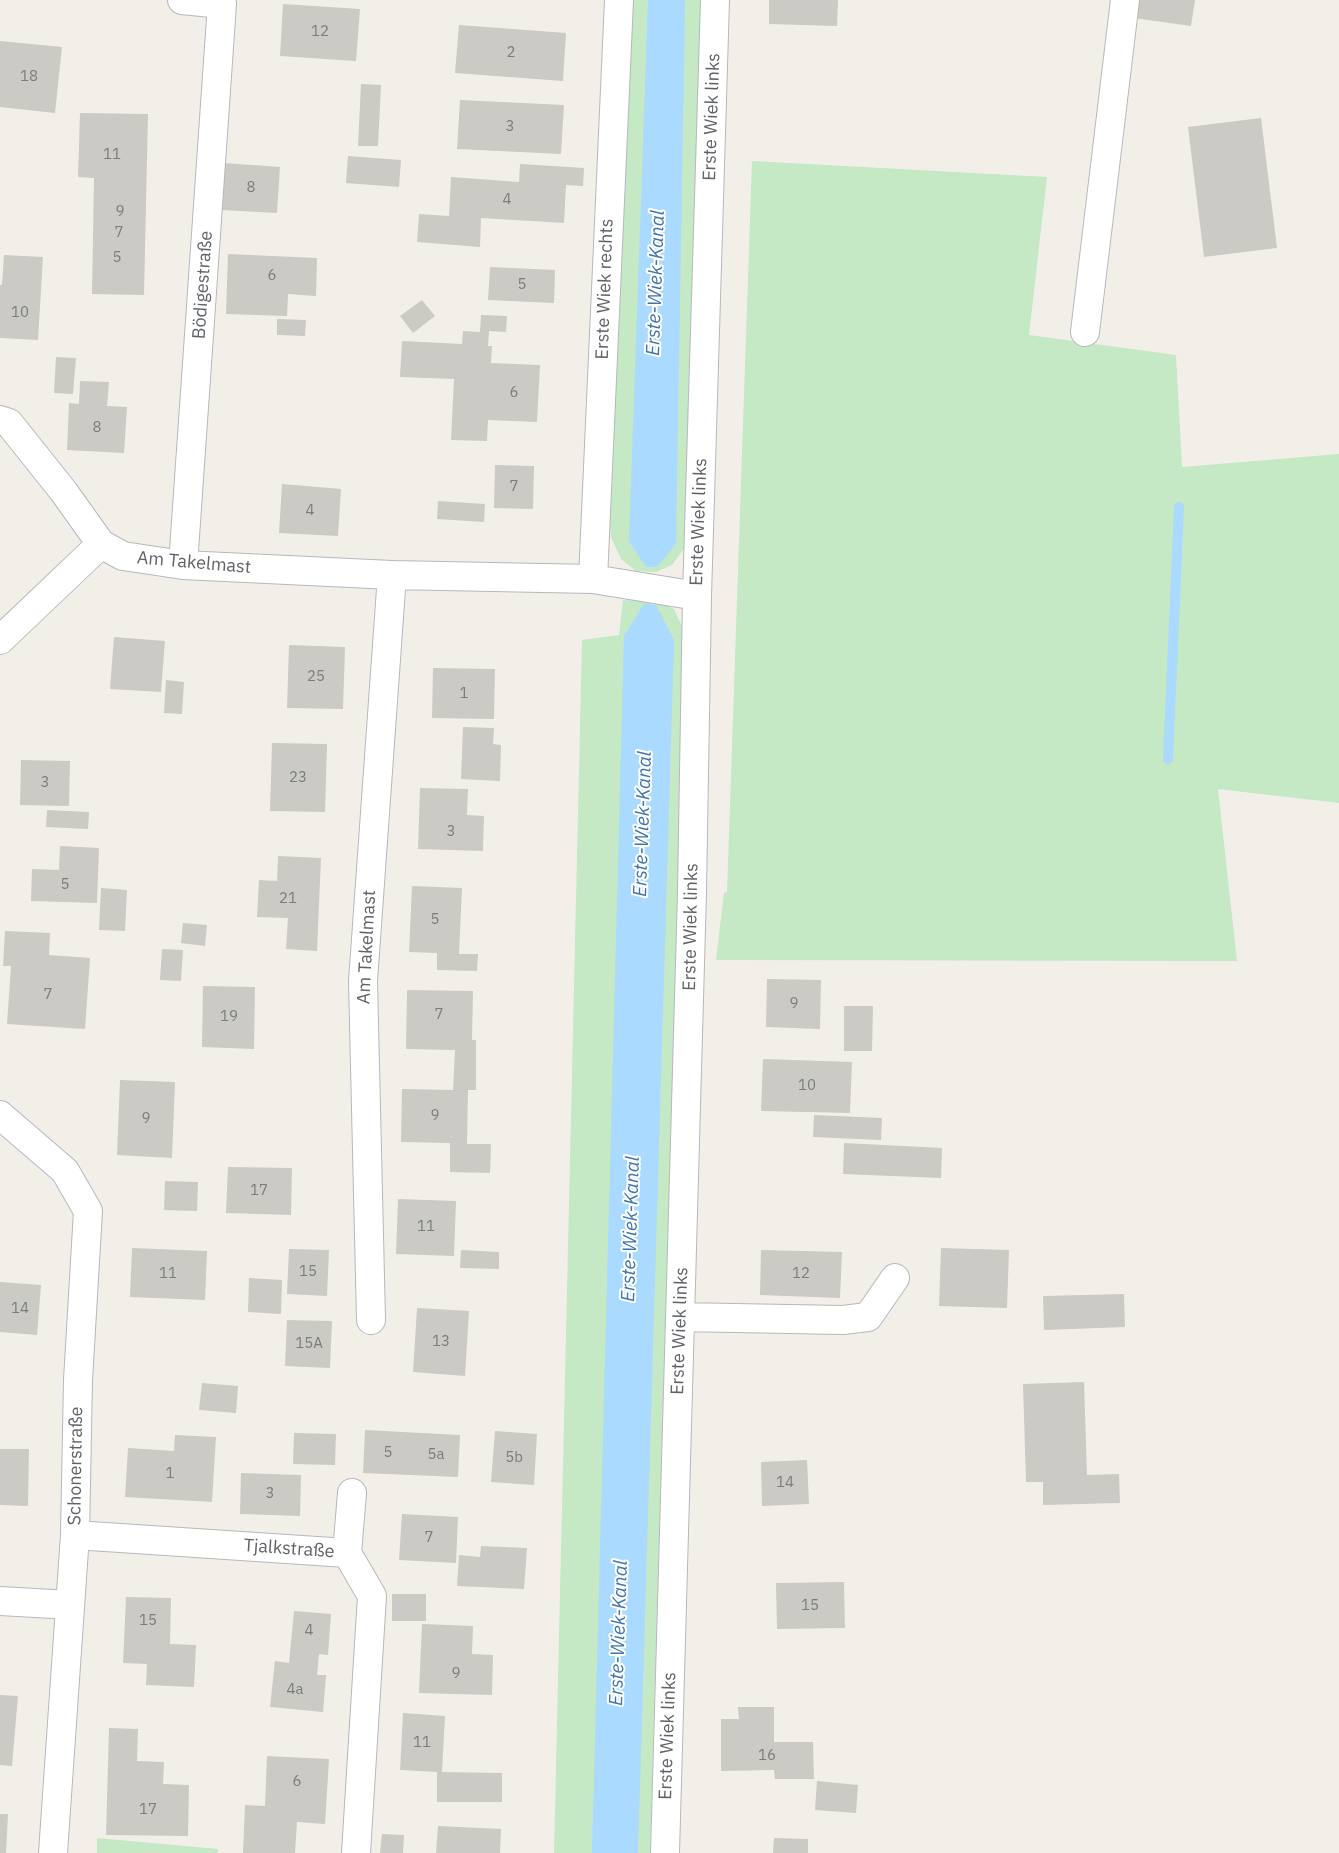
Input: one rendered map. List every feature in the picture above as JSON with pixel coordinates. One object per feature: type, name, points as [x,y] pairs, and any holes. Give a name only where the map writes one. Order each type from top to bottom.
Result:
[{"type":"street","name":"Bödigestraße","points":[[182,0],[222,4],[183,565]]},
{"type":"street","name":"Erste Wiek rechts","points":[[594,579],[619,0]]},
{"type":"street","name":"Erste Wiek links","points":[[665,1853],[692,882],[697,596],[715,0]]},
{"type":"street","points":[[1085,332],[1125,0]]},
{"type":"street","name":"Am Takelmast","points":[[0,420],[9,423],[64,492],[101,544],[123,556],[183,565],[392,575],[594,579],[697,596]]},
{"type":"street","points":[[0,640],[101,544]]},
{"type":"street","name":"Am Takelmast","points":[[371,1320],[363,981],[392,575]]},
{"type":"street","name":"Schonerstraße","points":[[0,1115],[65,1171],[88,1211],[78,1380],[75,1535],[53,1853]]},
{"type":"street","points":[[680,1317],[842,1320],[868,1317],[895,1278]]},
{"type":"street","points":[[347,1553],[352,1493]]},
{"type":"street","name":"Tjalkstraße","points":[[75,1535],[347,1553],[372,1596],[356,1853]]},
{"type":"street","points":[[0,1600],[70,1605]]},
{"type":"green space","points":[[631,0],[705,0],[688,543],[672,565],[656,572],[636,571],[621,559],[611,537],[608,500]]},
{"type":"green space","points":[[752,161],[1047,177],[1029,335],[1176,355],[1182,467],[1339,454],[1339,803],[1218,789],[1237,961],[716,960],[724,893],[727,892]]},
{"type":"green space","points":[[623,600],[658,601],[674,609],[685,633],[650,1853],[554,1853],[582,640],[619,635]]},
{"type":"green space","points":[[97,1838],[218,1849],[218,1853],[97,1853]]},
{"type":"water","name":"Erste-Wiek-Kanal","points":[[648,0],[685,0],[676,544],[657,567],[646,567],[629,541]]},
{"type":"water","name":"Erste-Wiek-Kanal","points":[[644,604],[656,605],[674,640],[638,1853],[592,1853],[624,636]]},
{"type":"building","points":[[769,0],[838,0],[837,26],[769,24]]},
{"type":"building","points":[[1136,0],[1195,0],[1191,26],[1134,18]]},
{"type":"building","points":[[283,4],[360,9],[356,61],[280,56]]},
{"type":"building","points":[[459,25],[566,33],[563,81],[455,73]]},
{"type":"building","points":[[0,41],[62,47],[55,113],[0,107]]},
{"type":"building","points":[[361,84],[381,85],[378,146],[358,146]]},
{"type":"building","points":[[460,100],[564,105],[561,154],[457,149]]},
{"type":"building","points":[[80,113],[148,114],[144,295],[92,294],[94,178],[78,177]]},
{"type":"building","points":[[1261,118],[1277,248],[1204,257],[1188,127]]},
{"type":"building","points":[[348,156],[401,160],[399,187],[346,183]]},
{"type":"building","points":[[224,163],[280,167],[277,213],[221,210]]},
{"type":"building","points":[[520,164],[584,168],[583,186],[566,185],[564,223],[481,218],[480,247],[417,242],[419,214],[449,216],[451,177],[519,182]]},
{"type":"building","points":[[228,254],[317,258],[316,296],[288,294],[287,316],[226,314]]},
{"type":"building","points":[[4,255],[43,257],[38,340],[0,338],[0,285],[2,285]]},
{"type":"building","points":[[490,267],[555,270],[554,303],[488,300]]},
{"type":"building","points":[[422,300],[435,316],[413,333],[400,316]]},
{"type":"building","points":[[481,315],[507,316],[506,332],[489,331],[488,346],[492,346],[491,363],[540,365],[537,422],[488,420],[487,441],[451,440],[454,379],[400,377],[402,341],[462,344],[463,331],[480,332]]},
{"type":"building","points":[[277,319],[306,320],[305,336],[277,335]]},
{"type":"building","points":[[56,357],[76,358],[73,394],[54,393]]},
{"type":"building","points":[[80,381],[109,382],[107,406],[127,407],[124,453],[67,450],[69,403],[79,404]]},
{"type":"building","points":[[495,465],[534,466],[533,509],[494,508]]},
{"type":"building","points":[[282,484],[341,489],[338,536],[279,533]]},
{"type":"building","points":[[438,501],[485,504],[484,522],[437,519]]},
{"type":"building","points":[[114,637],[165,641],[161,692],[110,689]]},
{"type":"building","points":[[289,645],[345,647],[343,709],[287,708]]},
{"type":"building","points":[[433,668],[495,669],[494,719],[432,718]]},
{"type":"building","points":[[166,680],[184,682],[182,714],[164,713]]},
{"type":"building","points":[[463,727],[494,728],[493,744],[501,745],[500,781],[461,779]]},
{"type":"building","points":[[272,743],[327,744],[325,812],[270,811]]},
{"type":"building","points":[[21,760],[70,761],[69,806],[20,805]]},
{"type":"building","points":[[420,788],[468,789],[467,815],[484,816],[483,851],[418,849]]},
{"type":"building","points":[[47,810],[89,812],[88,829],[46,827]]},
{"type":"building","points":[[60,846],[99,848],[97,903],[31,901],[32,869],[59,870]]},
{"type":"building","points":[[278,856],[321,858],[317,951],[286,949],[288,918],[257,917],[259,880],[277,881]]},
{"type":"building","points":[[412,886],[462,888],[459,954],[478,954],[477,971],[437,970],[437,953],[409,952]]},
{"type":"building","points":[[101,888],[127,890],[125,931],[99,930]]},
{"type":"building","points":[[183,923],[207,925],[205,946],[181,943]]},
{"type":"building","points":[[5,931],[50,933],[49,955],[90,958],[85,1029],[7,1024],[11,966],[3,966]]},
{"type":"building","points":[[162,949],[183,950],[181,981],[160,980]]},
{"type":"building","points":[[767,979],[821,980],[820,1029],[766,1027]]},
{"type":"building","points":[[203,986],[255,987],[254,1049],[202,1047]]},
{"type":"building","points":[[407,990],[473,991],[472,1040],[476,1040],[476,1090],[468,1090],[467,1144],[491,1144],[490,1173],[450,1172],[450,1143],[401,1142],[402,1089],[453,1090],[455,1050],[406,1049]]},
{"type":"building","points":[[844,1006],[873,1006],[872,1051],[844,1051]]},
{"type":"building","points":[[763,1059],[852,1062],[850,1113],[761,1111]]},
{"type":"building","points":[[120,1080],[175,1082],[172,1158],[117,1155]]},
{"type":"building","points":[[814,1115],[882,1118],[881,1140],[813,1137]]},
{"type":"building","points":[[844,1143],[942,1148],[941,1178],[843,1174]]},
{"type":"building","points":[[228,1167],[292,1168],[291,1215],[226,1213]]},
{"type":"building","points":[[165,1181],[198,1182],[197,1211],[164,1210]]},
{"type":"building","points":[[398,1199],[456,1201],[454,1256],[396,1254]]},
{"type":"building","points":[[132,1248],[207,1251],[205,1300],[130,1297]]},
{"type":"building","points":[[941,1248],[1009,1250],[1007,1308],[939,1306]]},
{"type":"building","points":[[289,1249],[329,1250],[327,1296],[287,1294]]},
{"type":"building","points":[[461,1250],[499,1252],[499,1269],[460,1268]]},
{"type":"building","points":[[761,1250],[842,1252],[840,1298],[760,1295]]},
{"type":"building","points":[[249,1278],[282,1280],[281,1314],[248,1312]]},
{"type":"building","points":[[0,1282],[41,1285],[37,1335],[0,1332]]},
{"type":"building","points":[[1124,1294],[1125,1327],[1044,1330],[1043,1296]]},
{"type":"building","points":[[417,1308],[469,1311],[465,1376],[413,1372]]},
{"type":"building","points":[[287,1320],[332,1321],[330,1368],[285,1366]]},
{"type":"building","points":[[1084,1382],[1087,1475],[1119,1474],[1120,1503],[1043,1505],[1043,1482],[1026,1482],[1023,1384]]},
{"type":"building","points":[[202,1383],[238,1386],[236,1413],[199,1410]]},
{"type":"building","points":[[365,1430],[460,1435],[458,1477],[363,1473]]},
{"type":"building","points":[[495,1431],[537,1434],[534,1485],[491,1482]]},
{"type":"building","points":[[294,1433],[336,1434],[335,1465],[293,1464]]},
{"type":"building","points":[[175,1435],[216,1437],[212,1502],[125,1497],[128,1448],[174,1451]]},
{"type":"building","points":[[0,1449],[29,1449],[28,1506],[0,1505]]},
{"type":"building","points":[[807,1460],[809,1504],[762,1506],[761,1462]]},
{"type":"building","points":[[241,1473],[301,1475],[300,1516],[240,1514]]},
{"type":"building","points":[[402,1514],[458,1517],[456,1563],[399,1560]]},
{"type":"building","points":[[481,1546],[527,1548],[524,1589],[457,1586],[459,1555],[480,1557]]},
{"type":"building","points":[[844,1582],[845,1628],[777,1629],[776,1583]]},
{"type":"building","points":[[392,1594],[426,1594],[426,1621],[392,1621]]},
{"type":"building","points":[[126,1597],[171,1598],[170,1644],[196,1645],[194,1687],[146,1685],[147,1664],[123,1663]]},
{"type":"building","points":[[294,1611],[331,1614],[328,1655],[319,1654],[317,1675],[326,1675],[323,1712],[270,1707],[275,1661],[289,1663]]},
{"type":"building","points":[[422,1624],[473,1626],[472,1654],[493,1655],[492,1695],[419,1693]]},
{"type":"building","points":[[0,1695],[18,1696],[12,1766],[0,1765]]},
{"type":"building","points":[[738,1707],[774,1707],[774,1742],[813,1742],[814,1779],[775,1779],[774,1770],[721,1771],[721,1719],[739,1719]]},
{"type":"building","points":[[403,1713],[445,1716],[442,1772],[502,1773],[502,1802],[437,1802],[437,1772],[400,1770]]},
{"type":"building","points":[[109,1728],[138,1729],[137,1761],[164,1762],[163,1784],[189,1785],[188,1836],[106,1835]]},
{"type":"building","points":[[267,1756],[329,1759],[325,1824],[297,1822],[295,1853],[243,1853],[245,1805],[265,1806]]},
{"type":"building","points":[[817,1781],[858,1785],[856,1813],[815,1810]]},
{"type":"building","points":[[0,1814],[8,1814],[6,1853],[0,1853]]},
{"type":"building","points":[[438,1826],[501,1829],[500,1853],[436,1853]]},
{"type":"building","points":[[382,1834],[404,1835],[403,1853],[380,1853]]},
{"type":"building","points":[[774,1838],[808,1839],[808,1853],[773,1853]]},
{"type":"waterway","points":[[1168,759],[1179,507]]}]
